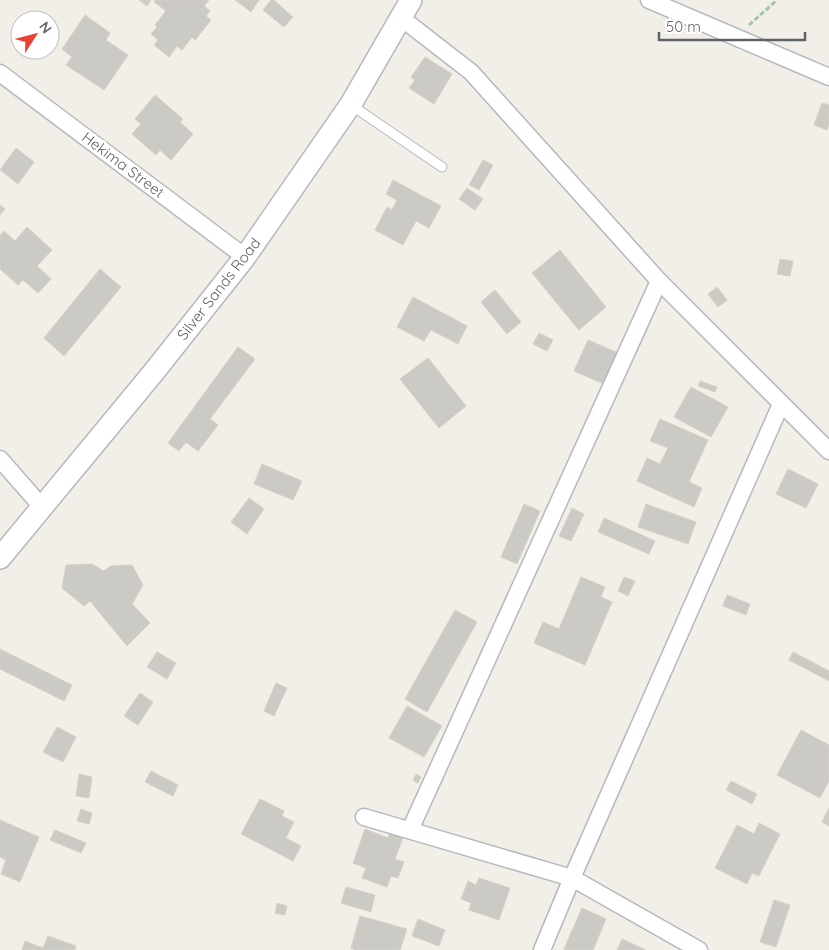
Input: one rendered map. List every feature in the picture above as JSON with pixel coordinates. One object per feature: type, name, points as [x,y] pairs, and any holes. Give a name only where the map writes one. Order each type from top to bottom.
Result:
[{"type":"street","points":[[650,0],[829,77]]},
{"type":"street","points":[[406,8],[472,72],[659,281],[829,451]]},
{"type":"street","name":"Silver Sands Road","points":[[0,558],[153,374],[245,257],[350,104],[406,8]]},
{"type":"street","name":"Hekima Street","points":[[0,73],[245,257]]},
{"type":"street","points":[[410,830],[659,281]]},
{"type":"street","points":[[542,950],[781,404]]},
{"type":"street","points":[[0,459],[42,507]]},
{"type":"street","points":[[364,817],[572,878],[700,950]]},
{"type":"lane","points":[[350,104],[442,167]]},
{"type":"path","points":[[736,37],[777,0]]},
{"type":"building","points":[[139,0],[151,0],[147,6]]},
{"type":"building","points":[[155,0],[209,0],[204,6],[210,11],[206,16],[211,20],[195,40],[192,37],[182,50],[177,46],[169,57],[154,45],[158,40],[151,34],[157,27],[155,25],[166,11],[154,2]]},
{"type":"building","points":[[235,0],[259,0],[251,12]]},
{"type":"building","points":[[271,0],[274,0],[293,17],[284,27],[263,10]]},
{"type":"building","points":[[85,15],[110,33],[106,40],[128,55],[104,90],[66,65],[72,57],[62,49]]},
{"type":"building","points":[[425,57],[452,74],[434,104],[409,88],[415,80],[411,77]]},
{"type":"building","points":[[155,95],[183,119],[180,122],[193,134],[171,160],[160,150],[156,155],[132,134],[141,124],[135,119]]},
{"type":"building","points":[[822,103],[829,105],[829,124],[827,130],[814,125]]},
{"type":"building","points":[[16,148],[34,162],[18,184],[0,170]]},
{"type":"building","points":[[483,160],[493,165],[479,190],[469,185]]},
{"type":"building","points":[[393,180],[441,206],[429,228],[416,221],[403,245],[375,230],[387,207],[392,210],[397,200],[386,194]]},
{"type":"building","points":[[467,188],[483,199],[475,210],[459,199]]},
{"type":"building","points":[[0,205],[5,209],[0,215]]},
{"type":"building","points":[[27,227],[52,250],[37,266],[51,279],[38,293],[23,280],[18,285],[0,269],[0,235],[4,231],[15,241]]},
{"type":"building","points":[[560,250],[606,307],[579,330],[532,273]]},
{"type":"building","points":[[780,259],[793,261],[790,276],[777,274]]},
{"type":"building","points":[[100,269],[121,287],[64,356],[44,338]]},
{"type":"building","points":[[717,287],[727,300],[718,307],[708,294]]},
{"type":"building","points":[[495,290],[521,322],[507,334],[481,302]]},
{"type":"building","points":[[413,297],[467,326],[458,344],[431,330],[424,341],[397,327]]},
{"type":"building","points":[[539,333],[553,340],[547,351],[533,344]]},
{"type":"building","points":[[588,340],[618,353],[604,384],[574,371]]},
{"type":"building","points":[[238,347],[255,359],[210,419],[218,425],[198,451],[186,442],[179,451],[168,443]]},
{"type":"building","points":[[428,358],[466,406],[439,428],[400,379]]},
{"type":"building","points":[[700,381],[717,387],[715,392],[698,386]]},
{"type":"building","points":[[691,387],[728,407],[711,437],[674,417]]},
{"type":"building","points":[[660,419],[708,440],[689,482],[702,488],[694,507],[637,481],[647,458],[660,464],[668,448],[650,441]]},
{"type":"building","points":[[262,464],[302,481],[293,500],[254,484]]},
{"type":"building","points":[[788,469],[818,484],[806,508],[776,494]]},
{"type":"building","points":[[249,498],[264,509],[247,534],[231,522]]},
{"type":"building","points":[[524,504],[540,511],[517,564],[501,557]]},
{"type":"building","points":[[646,504],[696,522],[688,544],[638,527]]},
{"type":"building","points":[[572,508],[584,514],[571,541],[559,536]]},
{"type":"building","points":[[604,518],[655,541],[649,554],[598,532]]},
{"type":"building","points":[[92,564],[104,571],[111,566],[132,565],[143,585],[132,604],[150,623],[127,646],[90,601],[84,606],[62,588],[66,565]]},
{"type":"building","points":[[581,577],[605,587],[601,597],[612,602],[585,665],[534,643],[543,622],[559,629]]},
{"type":"building","points":[[624,577],[635,581],[628,596],[618,591]]},
{"type":"building","points":[[727,595],[750,604],[746,615],[723,606]]},
{"type":"building","points":[[455,610],[477,622],[427,712],[405,699]]},
{"type":"building","points":[[0,649],[72,685],[64,701],[0,669]]},
{"type":"building","points":[[157,652],[176,663],[167,679],[147,667]]},
{"type":"building","points":[[793,652],[829,671],[829,681],[789,660]]},
{"type":"building","points":[[276,683],[287,688],[274,716],[264,711]]},
{"type":"building","points":[[140,693],[153,702],[138,725],[124,716]]},
{"type":"building","points":[[407,706],[442,726],[424,757],[389,738]]},
{"type":"building","points":[[57,727],[76,737],[63,762],[43,752]]},
{"type":"building","points":[[801,730],[829,745],[829,781],[820,798],[777,775]]},
{"type":"building","points":[[151,771],[178,785],[173,796],[145,782]]},
{"type":"building","points":[[79,774],[92,777],[89,798],[76,796]]},
{"type":"building","points":[[416,774],[421,777],[418,783],[413,780]]},
{"type":"building","points":[[731,781],[757,794],[752,804],[726,790]]},
{"type":"building","points":[[260,799],[284,811],[282,816],[294,822],[286,838],[301,846],[293,861],[241,834]]},
{"type":"building","points":[[829,808],[829,826],[822,822]]},
{"type":"building","points":[[81,809],[92,813],[89,824],[77,821]]},
{"type":"building","points":[[0,820],[39,837],[20,882],[1,874],[6,860],[0,857]]},
{"type":"building","points":[[759,823],[780,834],[759,876],[752,873],[747,884],[715,868],[737,825],[754,834]]},
{"type":"building","points":[[392,827],[405,832],[395,859],[404,862],[398,878],[391,876],[387,887],[362,878],[366,868],[353,863],[365,829],[388,838]]},
{"type":"building","points":[[55,830],[86,843],[81,853],[50,840]]},
{"type":"building","points":[[479,878],[510,888],[499,920],[469,910],[471,903],[461,899],[468,881],[476,885]]},
{"type":"building","points":[[346,887],[375,895],[371,912],[341,903]]},
{"type":"building","points":[[774,900],[790,905],[776,947],[760,942]]},
{"type":"building","points":[[277,903],[287,906],[285,915],[275,913]]},
{"type":"building","points":[[582,908],[606,919],[593,950],[566,950],[564,949]]},
{"type":"building","points":[[360,916],[407,929],[400,950],[356,950],[351,948]]},
{"type":"building","points":[[418,919],[445,930],[439,946],[412,936]]},
{"type":"building","points":[[48,936],[76,946],[75,950],[22,950],[25,941],[43,948]]},
{"type":"building","points":[[622,939],[646,950],[617,950]]}]
